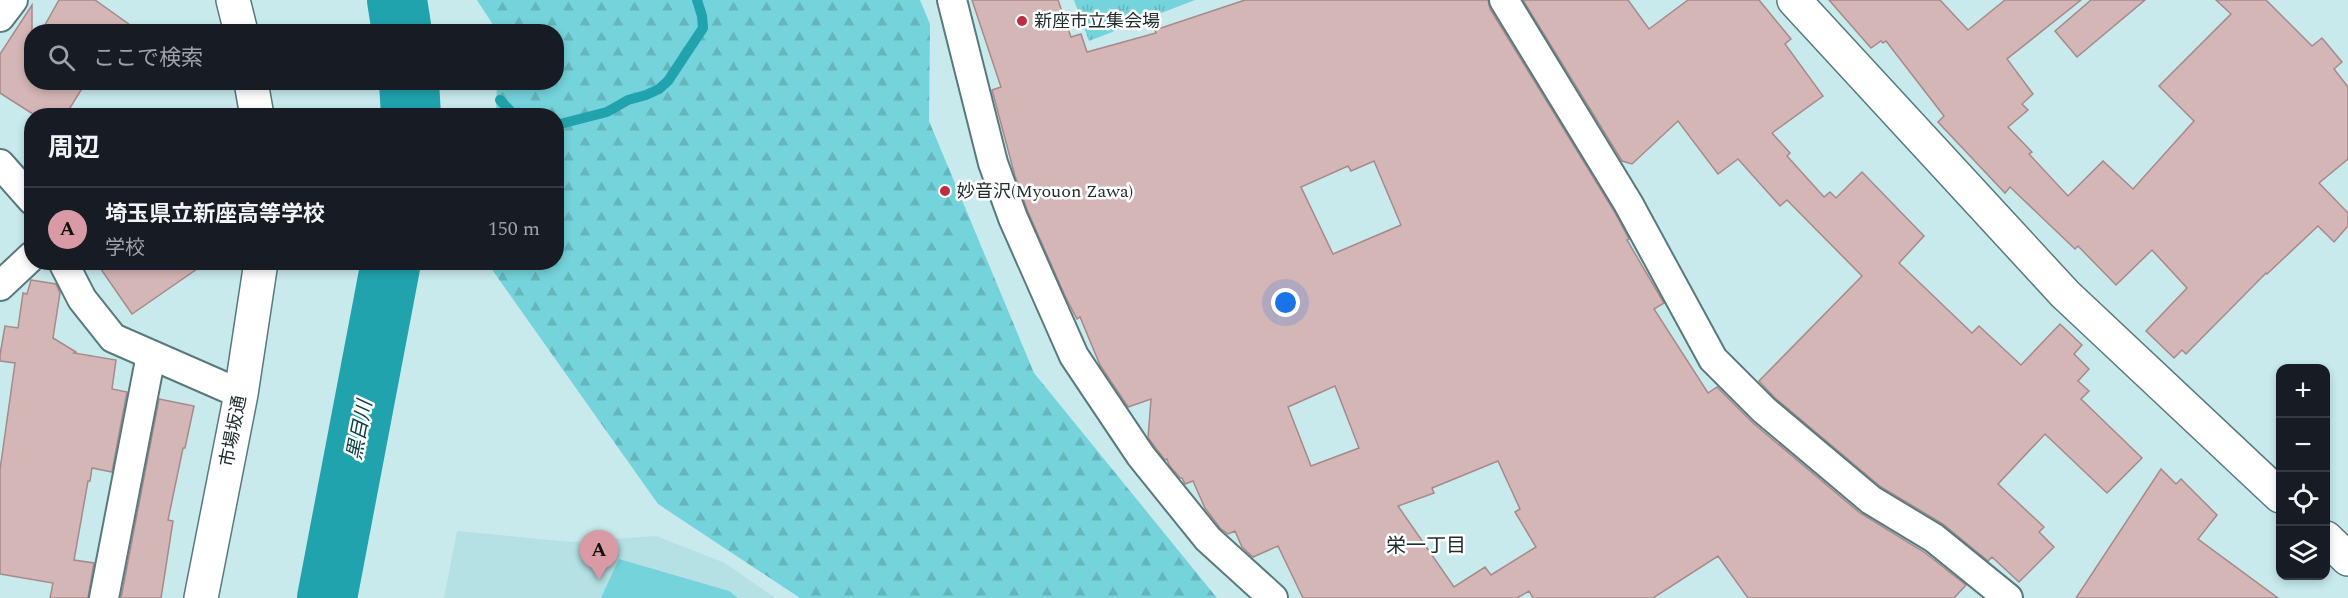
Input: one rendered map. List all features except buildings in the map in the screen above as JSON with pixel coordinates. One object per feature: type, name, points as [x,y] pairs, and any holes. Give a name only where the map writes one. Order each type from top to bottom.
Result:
[{"type":"street","points":[[0,17],[13,0]]},
{"type":"street","points":[[233,0],[238,24]]},
{"type":"street","points":[[952,0],[993,163],[1013,218],[1074,356],[1141,456],[1208,539],[1273,598]]},
{"type":"street","points":[[1504,0],[1628,203],[1713,359],[1764,410],[1871,500],[1934,538],[2008,598]]},
{"type":"street","points":[[1794,0],[2065,294],[2276,492]]},
{"type":"street","points":[[252,90],[256,108]]},
{"type":"street","points":[[0,164],[24,191]]},
{"type":"street","points":[[0,286],[24,264]]},
{"type":"street","points":[[67,270],[82,299],[113,338],[241,394]]},
{"type":"street","name":"市場坂通","points":[[201,598],[241,394],[260,270]]},
{"type":"street","points":[[104,598],[152,355]]},
{"type":"street","points":[[2330,543],[2348,559]]},
{"type":"shaded area","points":[[457,531],[572,542],[656,536],[725,563],[775,598],[444,598]]},
{"type":"green space","points":[[477,0],[920,0],[930,24],[929,121],[1034,373],[1217,598],[800,598],[658,504],[493,271],[564,270],[564,108],[496,108],[497,90],[564,90],[564,24],[492,24]]},
{"type":"green space","points":[[1074,0],[1195,0],[1089,41]]},
{"type":"green space","points":[[619,559],[729,591],[738,598],[601,598]]},
{"type":"waterway","name":"黒目川","points":[[397,0],[401,24]]},
{"type":"waterway","points":[[564,123],[607,112],[628,100],[659,89],[668,81],[703,28],[697,0]]},
{"type":"waterway","name":"黒目川","points":[[409,90],[411,108]]},
{"type":"waterway","points":[[500,100],[508,108]]},
{"type":"waterway","points":[[412,103],[430,103]]},
{"type":"waterway","name":"黒目川","points":[[327,598],[389,270]]},
{"type":"place","name":"新座市立集会場","points":[[1022,21]]},
{"type":"place","name":"妙音沢(Myouon Zawa)","points":[[945,191]]},
{"type":"place","name":"埼玉県立新座高等学校","points":[[599,580]]},
{"type":"district","name":"栄一丁目","points":[[1426,545]]}]
